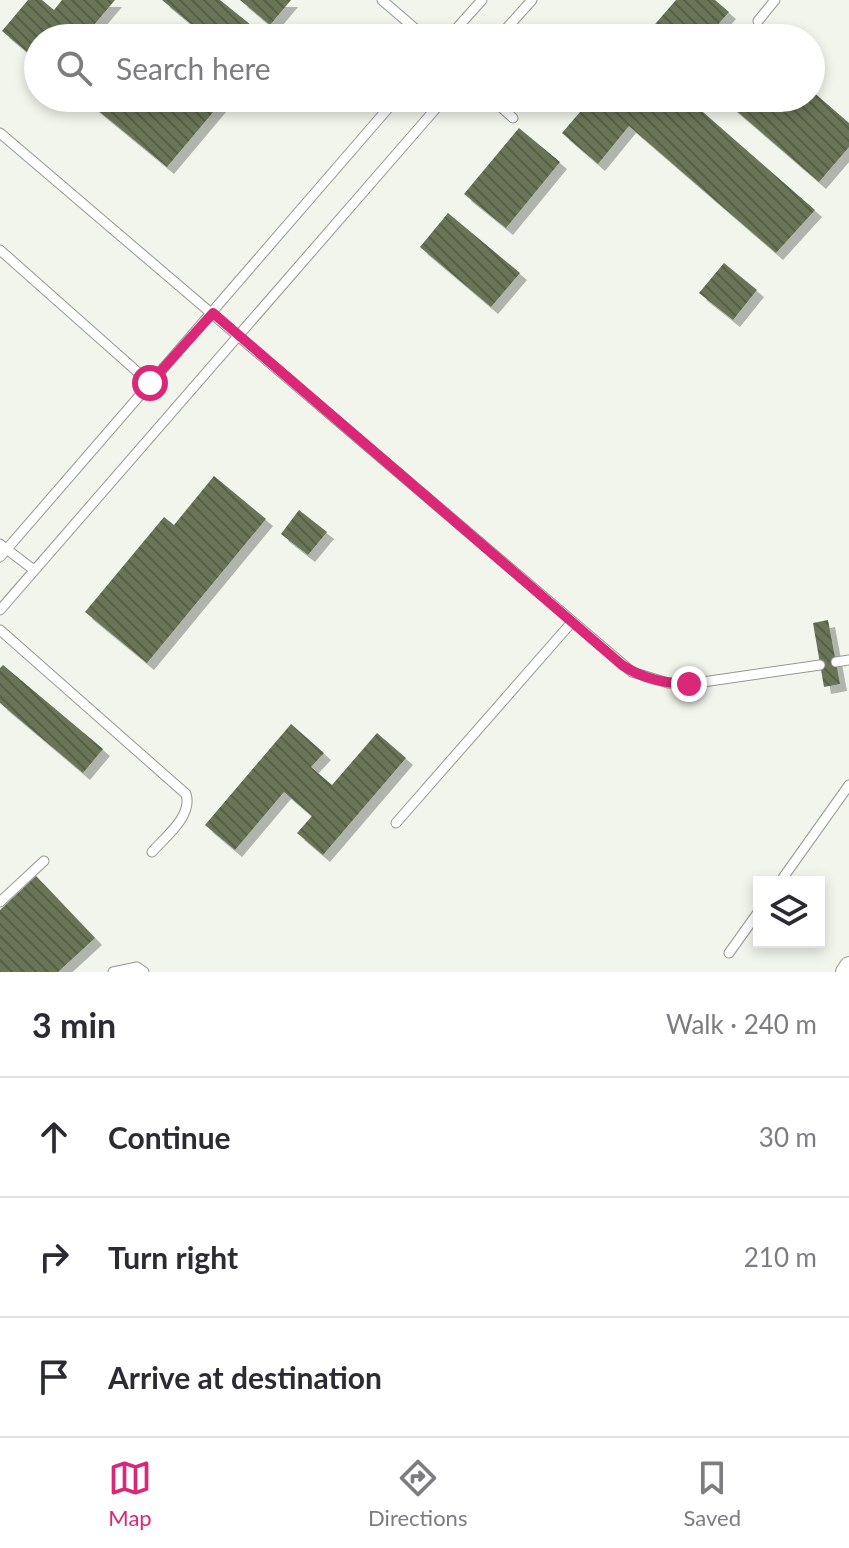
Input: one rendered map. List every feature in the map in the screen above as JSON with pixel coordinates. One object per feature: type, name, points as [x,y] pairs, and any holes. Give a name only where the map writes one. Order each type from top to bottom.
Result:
[{"type":"street","points":[[845,972],[849,966]]},
{"type":"lane","points":[[382,0],[410,24]]},
{"type":"lane","points":[[461,24],[482,0]]},
{"type":"lane","points":[[511,24],[532,0]]},
{"type":"lane","points":[[758,21],[775,0]]},
{"type":"lane","points":[[34,570],[2,550],[213,313],[385,112]]},
{"type":"lane","points":[[0,610],[433,112]]},
{"type":"lane","points":[[506,112],[513,118]]},
{"type":"lane","points":[[0,133],[632,672],[668,683],[689,684],[820,665]]},
{"type":"lane","points":[[0,250],[150,383]]},
{"type":"lane","points":[[396,823],[572,622]]},
{"type":"lane","points":[[0,630],[186,794],[189,802],[186,811],[152,852]]},
{"type":"lane","points":[[836,662],[849,660]]},
{"type":"lane","points":[[784,876],[849,785]]},
{"type":"lane","points":[[0,902],[44,861]]},
{"type":"lane","points":[[729,953],[753,919]]},
{"type":"lane","points":[[113,972],[137,967],[144,972]]},
{"type":"building","points":[[28,0],[42,0],[54,10],[62,0],[115,0],[95,24],[24,24],[24,49],[2,31]]},
{"type":"building","points":[[162,0],[220,0],[250,24],[191,24]]},
{"type":"building","points":[[240,0],[291,0],[269,24]]},
{"type":"building","points":[[676,0],[715,0],[729,12],[718,24],[655,24]]},
{"type":"building","points":[[825,102],[849,123],[849,147],[819,182],[738,112],[825,112]]},
{"type":"building","points":[[100,112],[213,112],[167,167]]},
{"type":"building","points":[[580,112],[703,112],[815,210],[776,253],[629,126],[598,164],[562,133]]},
{"type":"building","points":[[519,128],[560,162],[506,228],[464,194]]},
{"type":"building","points":[[448,213],[520,273],[491,307],[420,247]]},
{"type":"building","points":[[724,263],[757,290],[733,320],[699,293]]},
{"type":"building","points":[[214,476],[266,519],[147,663],[85,612],[164,517],[174,525]]},
{"type":"building","points":[[299,510],[327,532],[308,555],[281,534]]},
{"type":"building","points":[[828,620],[840,684],[824,687],[813,623]]},
{"type":"building","points":[[3,665],[103,749],[83,773],[0,703],[0,668]]},
{"type":"building","points":[[291,724],[324,753],[311,767],[332,785],[377,733],[406,758],[323,855],[297,833],[312,816],[284,792],[235,850],[205,825]]},
{"type":"building","points":[[36,876],[95,938],[58,972],[0,972],[0,910]]},
{"type":"route","points":[[150,383],[213,313],[622,665],[647,678],[689,684]]}]
